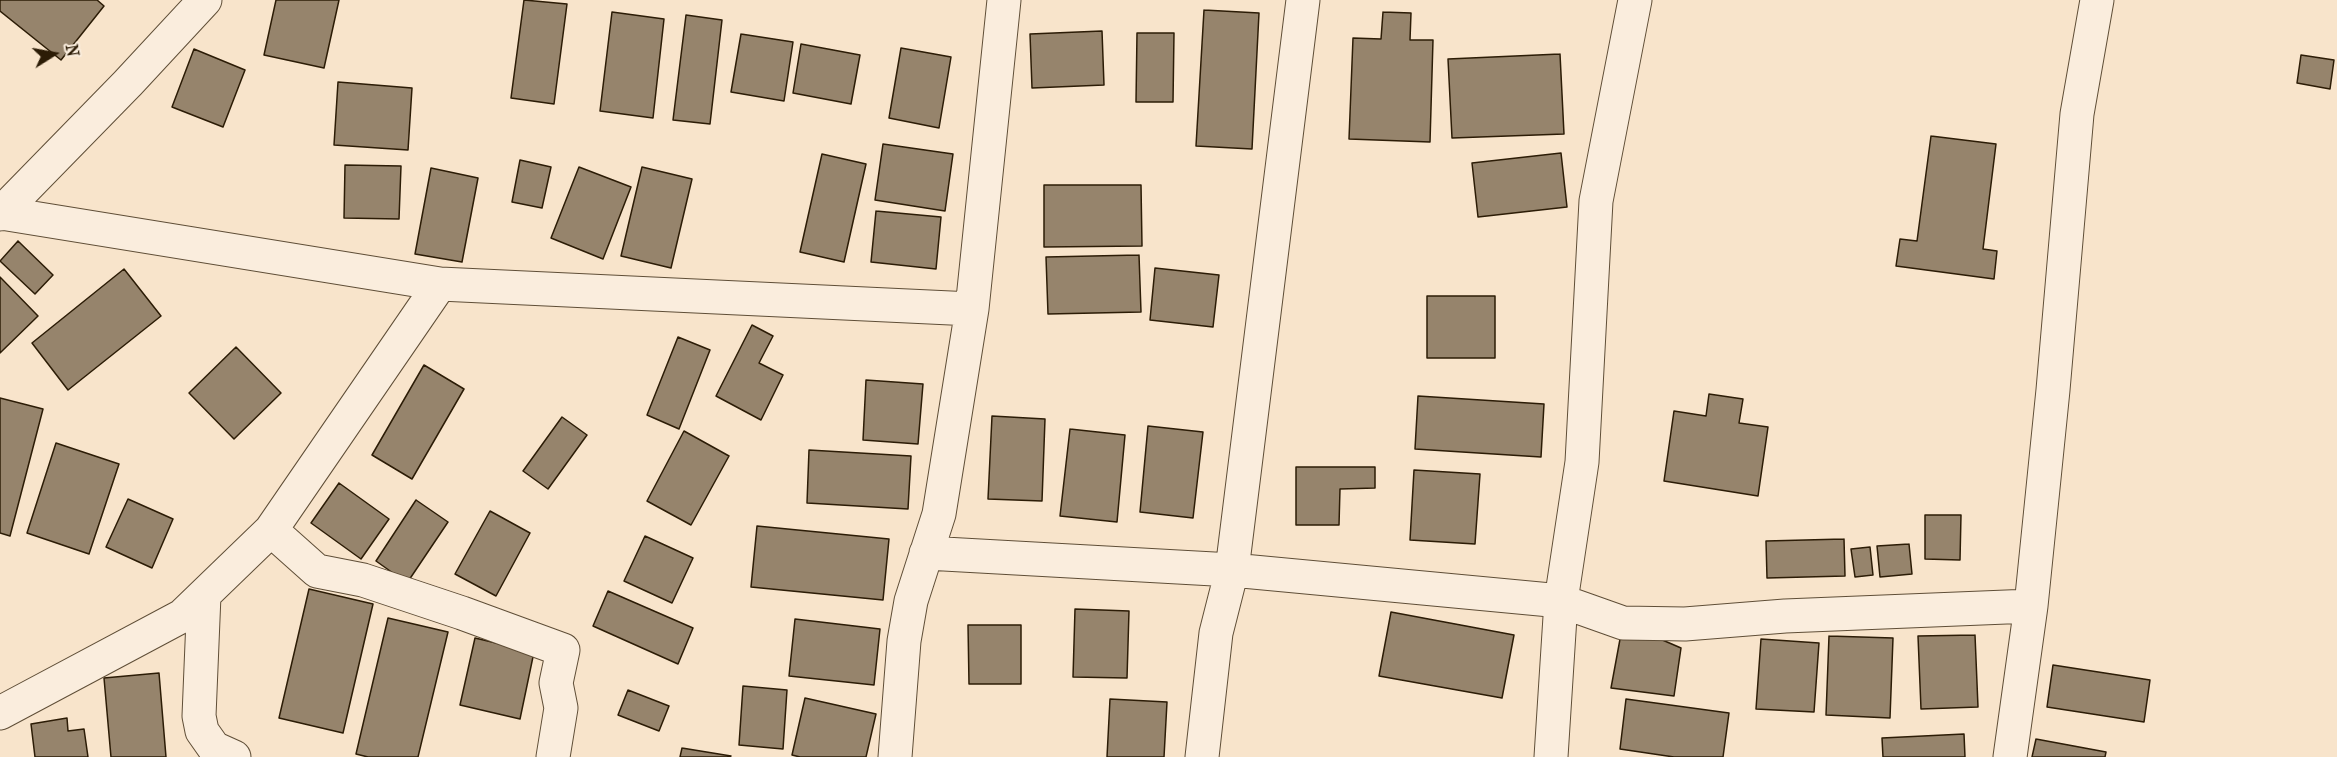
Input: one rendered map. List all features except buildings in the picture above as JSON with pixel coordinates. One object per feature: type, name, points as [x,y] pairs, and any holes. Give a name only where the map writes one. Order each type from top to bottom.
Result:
[{"type":"street","points":[[1,213],[128,83],[205,0]]},
{"type":"street","points":[[895,757],[906,631],[911,600],[939,514],[972,309],[1004,0]]},
{"type":"street","points":[[1202,757],[1216,633],[1232,570],[1303,0]]},
{"type":"street","points":[[1551,757],[1561,601],[1582,462],[1596,201],[1635,0]]},
{"type":"street","points":[[2010,757],[2031,606],[2054,390],[2078,114],[2097,0]]},
{"type":"street","points":[[1,213],[440,284],[972,309]]},
{"type":"street","points":[[0,713],[182,616],[271,530],[440,284]]},
{"type":"street","points":[[271,530],[317,571],[363,580],[462,613],[563,651],[556,683],[561,708],[553,757]]},
{"type":"street","points":[[926,553],[1232,570],[1561,601],[1623,623],[1685,624],[1785,616],[2031,606]]},
{"type":"street","points":[[204,595],[199,716],[202,731],[214,748],[234,757]]}]
